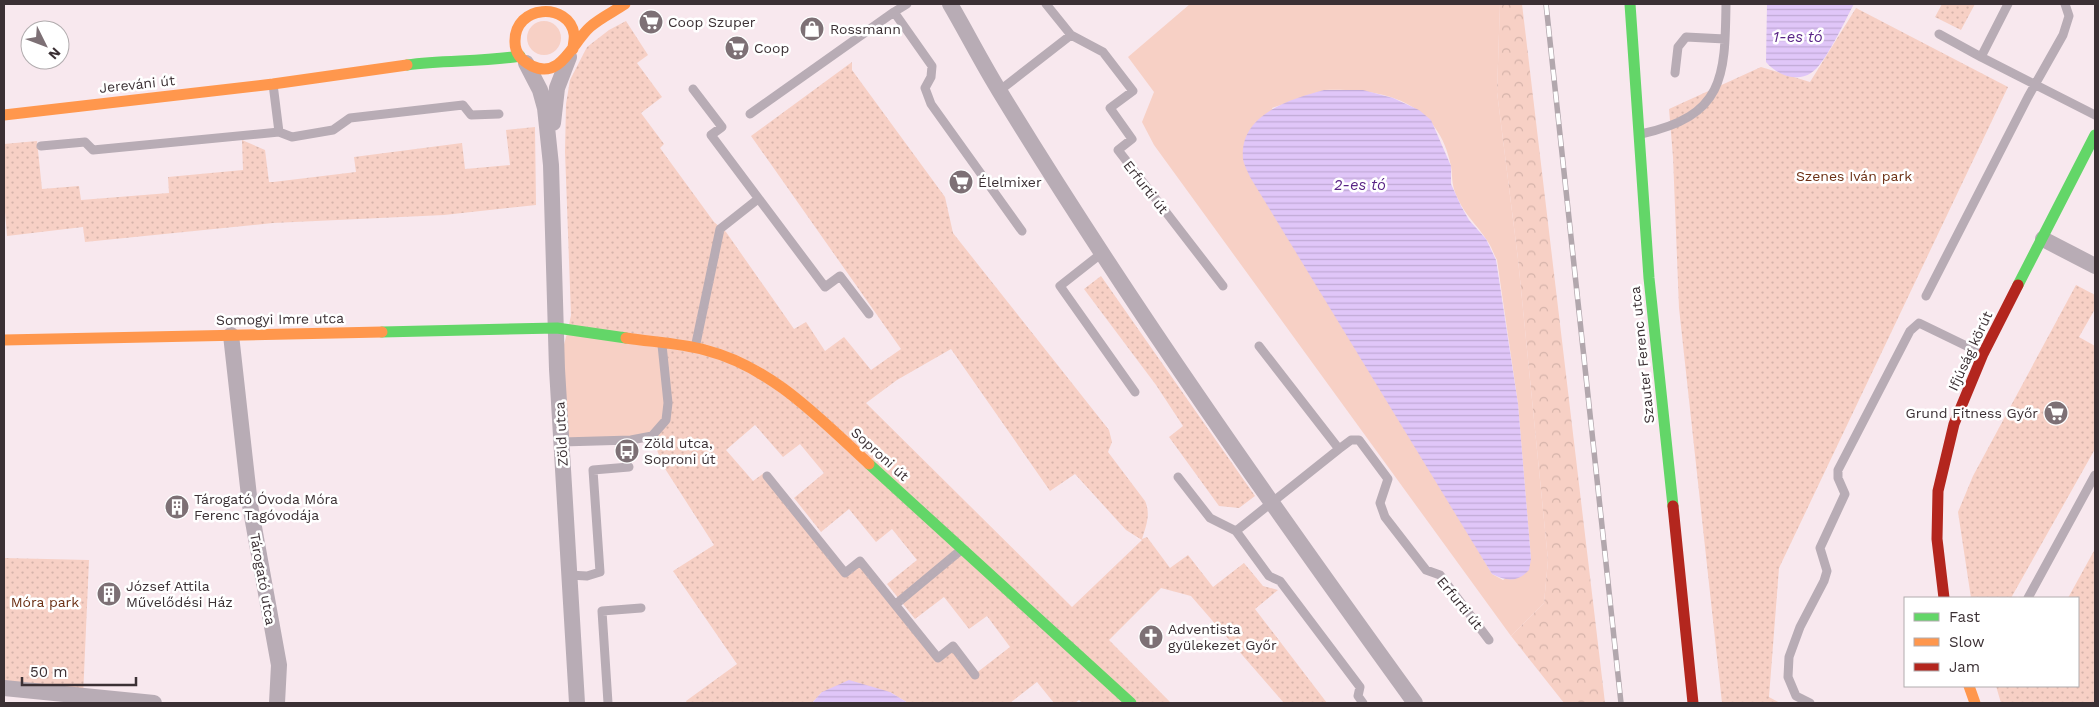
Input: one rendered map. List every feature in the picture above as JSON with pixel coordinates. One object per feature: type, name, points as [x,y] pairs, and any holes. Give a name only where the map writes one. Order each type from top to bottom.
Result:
[{"type":"street","name":"Jereváni út","points":[[4,115],[273,84],[428,62],[523,60],[544,69],[553,68],[571,53],[581,35],[591,26],[625,4]]},
{"type":"street","points":[[950,4],[999,91],[1102,253],[1270,502],[1415,703]]},
{"type":"street","name":"Szauter Ferenc utca","points":[[1630,4],[1649,278],[1693,703]]},
{"type":"street","points":[[505,38],[520,17],[530,11],[541,7],[559,9],[573,25],[575,33],[571,53]]},
{"type":"street","points":[[520,17],[515,48],[523,60]]},
{"type":"street","name":"Jereváni út","points":[[428,62],[478,48]]},
{"type":"street","name":"Zöld utca","points":[[551,165],[557,88],[571,53]]},
{"type":"street","name":"Zöld utca","points":[[523,60],[540,90],[545,108],[551,165],[557,328],[556,369],[577,703]]},
{"type":"street","name":"Ifjúság körút","points":[[1944,597],[1937,539],[1938,491],[1954,424],[1983,354],[2095,134]]},
{"type":"street","points":[[2043,239],[2095,266]]},
{"type":"street","name":"Somogyi Imre utca","points":[[4,340],[557,328]]},
{"type":"street","name":"Soproni út","points":[[557,328],[706,350],[760,372],[796,397],[1131,703]]},
{"type":"street","name":"Tárogató utca","points":[[231,335],[250,505],[279,665],[277,703]]},
{"type":"street","points":[[1969,687],[1975,703]]},
{"type":"street","points":[[4,688],[154,703]]},
{"type":"lane","points":[[750,114],[907,4]]},
{"type":"lane","name":"Erfurti út","points":[[1046,4],[1071,35],[1103,52],[1132,91],[1110,108],[1132,139],[1118,150],[1223,286]]},
{"type":"lane","points":[[1638,135],[1667,129],[1691,116],[1708,101],[1720,83],[1726,39],[1726,4]]},
{"type":"lane","points":[[1981,57],[2008,4]]},
{"type":"lane","points":[[1926,296],[2063,34],[2069,16],[2064,4]]},
{"type":"lane","points":[[894,12],[932,66],[931,77],[925,88],[931,104],[1022,231]]},
{"type":"lane","points":[[1939,34],[2095,115]]},
{"type":"lane","points":[[999,91],[1071,35]]},
{"type":"lane","points":[[1675,73],[1678,47],[1686,36],[1726,39]]},
{"type":"lane","points":[[273,84],[279,132]]},
{"type":"lane","points":[[693,89],[722,127],[711,136],[825,287],[840,276],[869,314]]},
{"type":"lane","points":[[41,146],[85,142],[93,150],[279,132],[292,138],[332,130],[350,118],[463,105],[471,115],[499,114]]},
{"type":"lane","points":[[695,348],[720,229],[758,199]]},
{"type":"lane","points":[[1102,253],[1060,286],[1135,392]]},
{"type":"lane","points":[[1810,703],[1796,696],[1788,677],[1789,657],[1800,626],[1824,581],[1827,571],[1820,548],[1845,494],[1838,478],[1838,470],[1857,431],[1910,331],[1919,323],[1983,354]]},
{"type":"lane","points":[[562,442],[630,440],[652,436],[666,420],[668,403],[662,342]]},
{"type":"lane","points":[[1259,346],[1339,449]]},
{"type":"lane","name":"Erfurti út","points":[[1236,531],[1270,502],[1351,440],[1359,440],[1388,479],[1380,503],[1385,517],[1426,570],[1440,575],[1489,640]]},
{"type":"lane","points":[[568,575],[587,576],[600,572],[593,470],[629,467]]},
{"type":"lane","points":[[2029,597],[2095,475]]},
{"type":"lane","points":[[766,476],[845,573],[860,561],[938,658],[953,646],[974,674]]},
{"type":"lane","points":[[1178,477],[1210,518],[1236,531],[1269,576],[1280,582],[1360,687],[1358,696],[1363,703]]},
{"type":"lane","points":[[896,604],[963,549]]},
{"type":"lane","points":[[608,703],[602,611],[641,608]]},
{"type":"green space","points":[[1190,4],[1500,4],[1497,92],[1518,259],[1548,560],[1544,603],[1511,636],[1154,145],[1142,122],[1154,92],[1128,57]],"holes":[[[1324,90],[1346,90],[1386,96],[1404,102],[1420,112],[1434,126],[1444,144],[1451,166],[1453,186],[1458,199],[1464,210],[1488,241],[1497,260],[1518,404],[1531,559],[1503,580],[1492,574],[1481,555],[1272,108]]]},
{"type":"green space","points":[[1500,4],[1522,4],[1605,703],[1564,703],[1511,636],[1544,603],[1548,560],[1518,259],[1497,92]]},
{"type":"green space","points":[[1942,4],[1975,4],[1961,30],[1935,17]]},
{"type":"green space","name":"Szenes Iván park","points":[[1856,8],[2008,87],[1779,568],[1769,697],[1780,703],[1722,703],[1679,308],[1673,157],[1669,109],[1761,67],[1810,82]]},
{"type":"green space","points":[[544,21],[551,22],[556,26],[560,31],[560,45],[556,50],[551,54],[544,55],[537,54],[532,50],[528,45],[527,38],[528,31],[532,26],[537,22]]},
{"type":"green space","points":[[626,21],[648,55],[637,63],[662,97],[641,113],[664,144],[660,148],[714,222],[726,232],[794,329],[806,322],[825,351],[844,337],[871,370],[901,349],[751,136],[852,62],[852,70],[945,197],[953,233],[1109,430],[1112,442],[1108,452],[1147,506],[1147,520],[1142,539],[1147,537],[1170,568],[1188,555],[1213,587],[1244,563],[1263,586],[1278,590],[1255,609],[1327,703],[1284,703],[1191,596],[1161,588],[1109,640],[1171,703],[1082,703],[1079,700],[1075,703],[1054,703],[1037,682],[1010,703],[908,703],[890,692],[822,692],[812,703],[687,703],[686,701],[737,664],[673,571],[714,545],[662,464],[652,436],[666,420],[662,343],[568,330],[571,315],[565,152],[566,104],[570,80],[587,47],[609,30]],"holes":[[[951,349],[1050,491],[1075,474],[1126,530],[1142,540],[1072,607],[866,403],[897,380]],[[755,425],[783,457],[800,444],[824,473],[794,498],[821,532],[849,509],[876,542],[892,529],[917,560],[887,584],[915,619],[944,597],[969,629],[987,616],[1010,647],[975,674],[953,646],[937,657],[860,561],[845,573],[764,473],[753,481],[726,450]]]},
{"type":"green space","points":[[535,127],[536,205],[444,215],[273,223],[85,242],[83,227],[7,236],[4,200],[4,144],[37,141],[42,189],[79,186],[81,200],[169,193],[168,177],[243,170],[242,140],[265,150],[269,182],[273,182],[356,172],[354,157],[462,143],[465,169],[510,165],[506,130]]},
{"type":"green space","points":[[1101,276],[1255,496],[1239,508],[1219,506],[1169,437],[1183,426],[1156,385],[1084,289]]},
{"type":"green space","points":[[2076,285],[2095,295],[2095,309],[2079,337],[2095,346],[2095,449],[2012,597],[1971,597],[1958,512],[1973,476]]},
{"type":"green space","points":[[568,330],[662,342],[666,420],[652,436],[562,442],[557,369]]},
{"type":"green space","points":[[2095,549],[2095,703],[2001,703],[1996,687],[2079,687],[2079,597],[2069,597]]},
{"type":"green space","name":"Móra park","points":[[4,558],[89,560],[83,697],[4,688]]},
{"type":"water","name":"1-es tó","points":[[1767,4],[1854,4],[1822,61],[1811,73],[1805,76],[1793,77],[1775,70],[1766,62]]},
{"type":"water","name":"2-es tó","points":[[1324,90],[1363,90],[1393,98],[1419,110],[1431,120],[1451,166],[1451,184],[1461,206],[1469,220],[1486,239],[1496,260],[1518,404],[1531,559],[1529,570],[1516,579],[1511,580],[1492,574],[1245,166],[1243,159],[1244,143],[1249,130],[1258,120],[1283,104]]},
{"type":"water","points":[[849,680],[890,692],[908,703],[812,703],[822,692]]},
{"type":"railway","points":[[1546,4],[1621,703]]},
{"type":"traffic: fast","points":[[1630,4],[1649,278],[1673,506]]},
{"type":"traffic: fast","points":[[407,65],[520,56]]},
{"type":"traffic: fast","points":[[2018,285],[2095,135]]},
{"type":"traffic: fast","points":[[382,332],[557,328],[626,338]]},
{"type":"traffic: fast","points":[[869,464],[1131,703]]},
{"type":"traffic: slow","points":[[573,49],[573,47],[573,45],[574,36],[570,24],[563,16],[553,12],[532,14],[523,20],[517,29],[515,46],[522,59],[532,66],[542,69],[551,68],[565,58],[571,50],[577,42],[590,27],[625,4]]},
{"type":"traffic: slow","points":[[4,115],[273,84],[407,65]]},
{"type":"traffic: slow","points":[[4,340],[382,332]]},
{"type":"traffic: slow","points":[[626,338],[676,344],[705,350],[729,358],[752,369],[794,396],[869,464]]},
{"type":"traffic: slow","points":[[1969,687],[1975,703]]},
{"type":"traffic: jam","points":[[1944,597],[1937,539],[1938,491],[1954,424],[1983,354],[2018,285]]},
{"type":"traffic: jam","points":[[1673,506],[1693,703]]},
{"type":"place","name":"Coop Szuper","points":[[651,22]]},
{"type":"place","name":"Rossmann","points":[[812,29]]},
{"type":"place","name":"Coop","points":[[737,48]]},
{"type":"place","name":"Élelmixer","points":[[961,182]]},
{"type":"place","name":"Grund Fitness Győr","points":[[2056,413]]},
{"type":"place","name":"Zöld utca, Soproni út","points":[[627,451]]},
{"type":"place","name":"Tárogató Óvoda Móra Ferenc Tagóvodája","points":[[177,507]]},
{"type":"place","name":"József Attila Művelődési Ház","points":[[109,594]]},
{"type":"place","name":"Adventista gyülekezet Győr","points":[[1151,637]]}]
